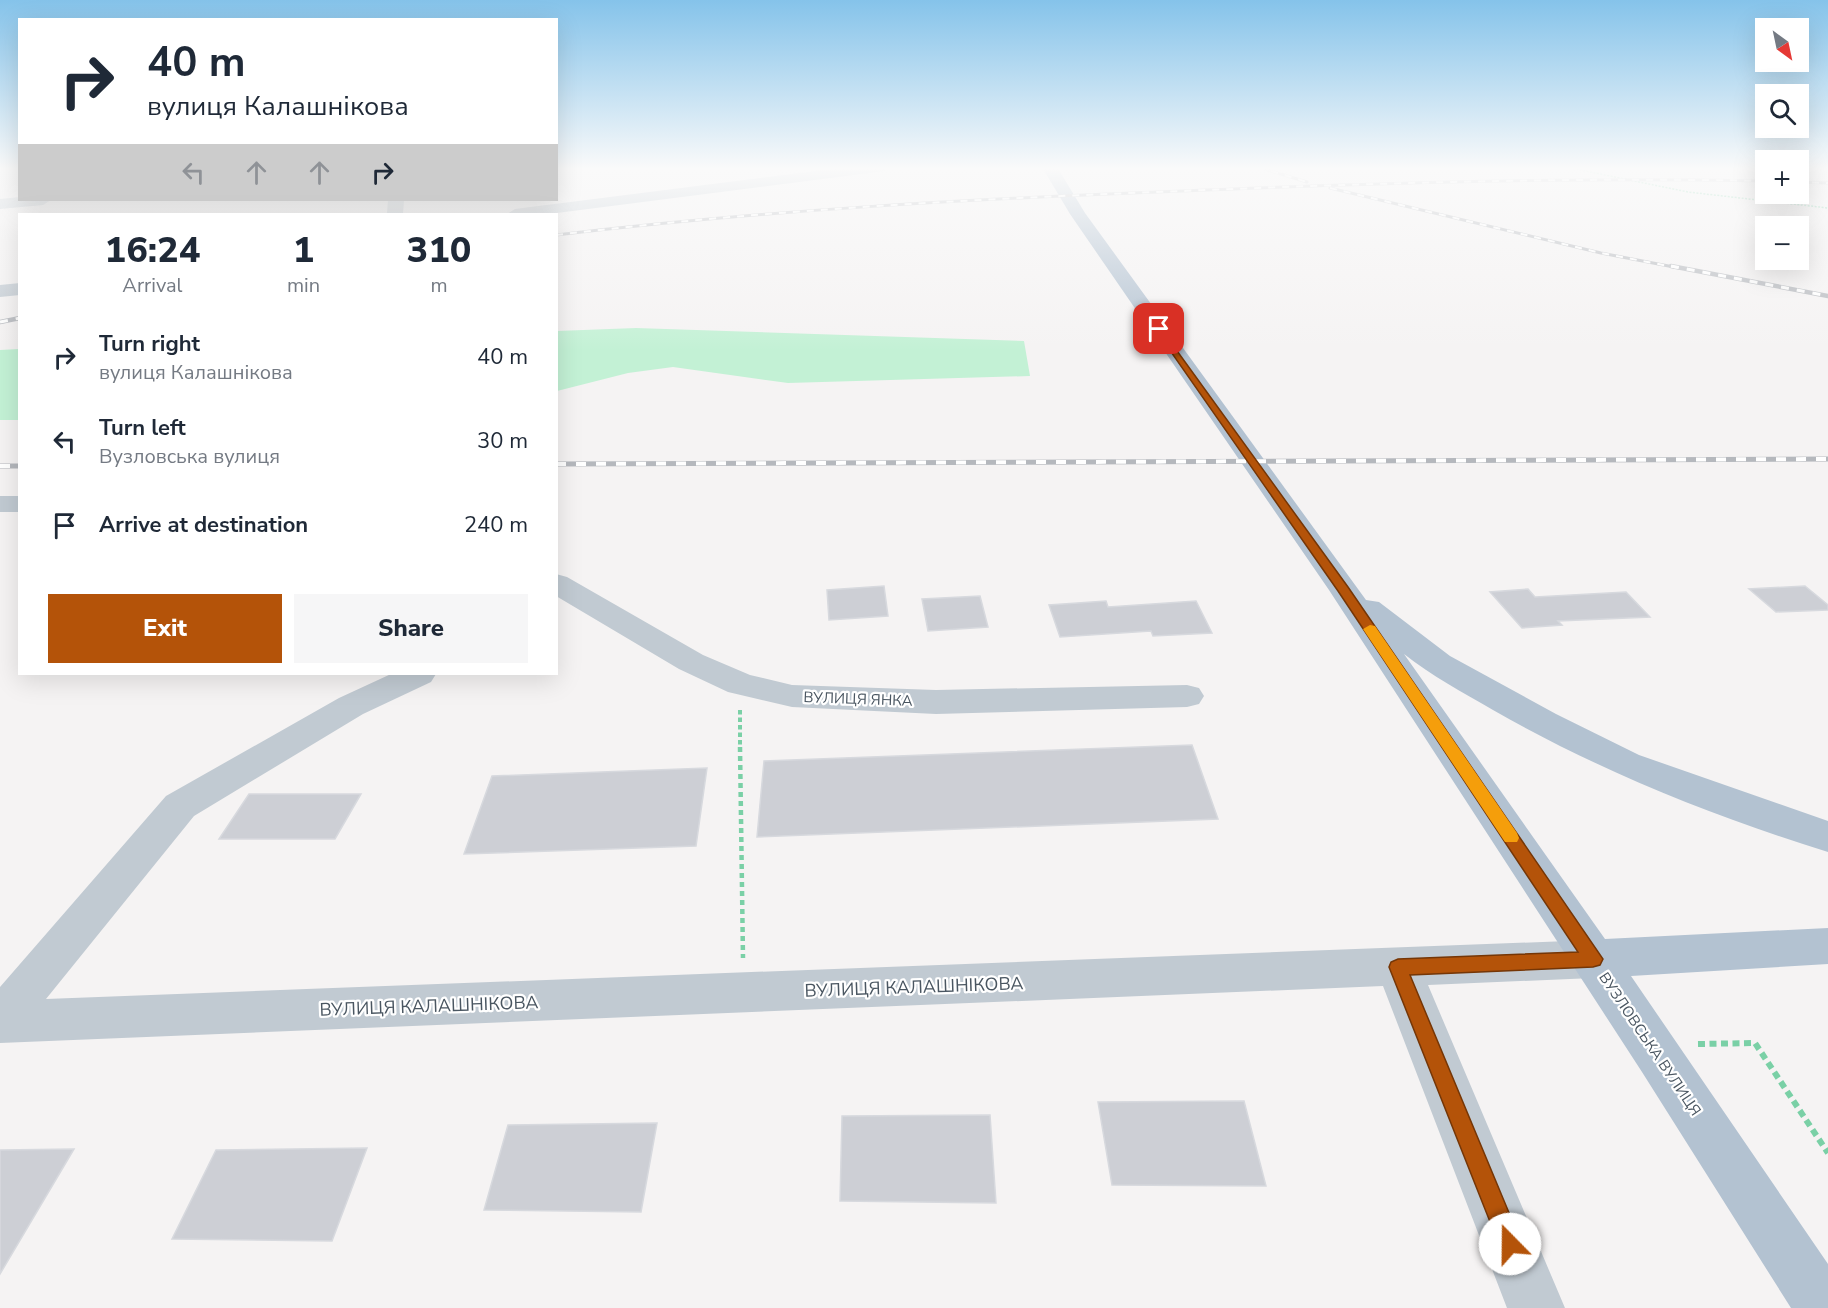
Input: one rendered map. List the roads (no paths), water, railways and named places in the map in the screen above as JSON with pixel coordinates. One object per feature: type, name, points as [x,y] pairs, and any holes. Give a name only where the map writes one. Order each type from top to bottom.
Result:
[{"type":"main road","name":"ВУЗЛОВСЬКА ВУЛИЦЯ","points":[[1088,228],[1344,590],[1650,1044],[1824,1308]]},
{"type":"main road","points":[[1344,590],[1438,664],[1543,723],[1626,764],[1828,837]]},
{"type":"main road","name":"ВУЛИЦЯ КАЛАШНІКОВА","points":[[1593,959],[1828,946]]},
{"type":"street","points":[[0,291],[18,289]]},
{"type":"street","points":[[0,504],[18,504]]},
{"type":"street","name":"ВУЛИЦЯ ЯНКА","points":[[564,596],[691,662],[740,684],[792,696],[936,702],[1186,696]]},
{"type":"street","points":[[0,1021],[180,806],[351,706],[417,675]]},
{"type":"street","name":"ВУЛИЦЯ КАЛАШНІКОВА","points":[[0,1021],[744,994],[1593,959]]},
{"type":"street","points":[[1398,967],[1536,1308]]},
{"type":"railway","points":[[558,235],[616,228]]},
{"type":"railway","points":[[1497,228],[1601,253],[1679,268]]},
{"type":"railway","points":[[1671,266],[1828,296]]},
{"type":"railway","points":[[0,322],[18,318]]},
{"type":"railway","points":[[558,464],[1828,459]]},
{"type":"railway","points":[[0,466],[18,466]]}]
